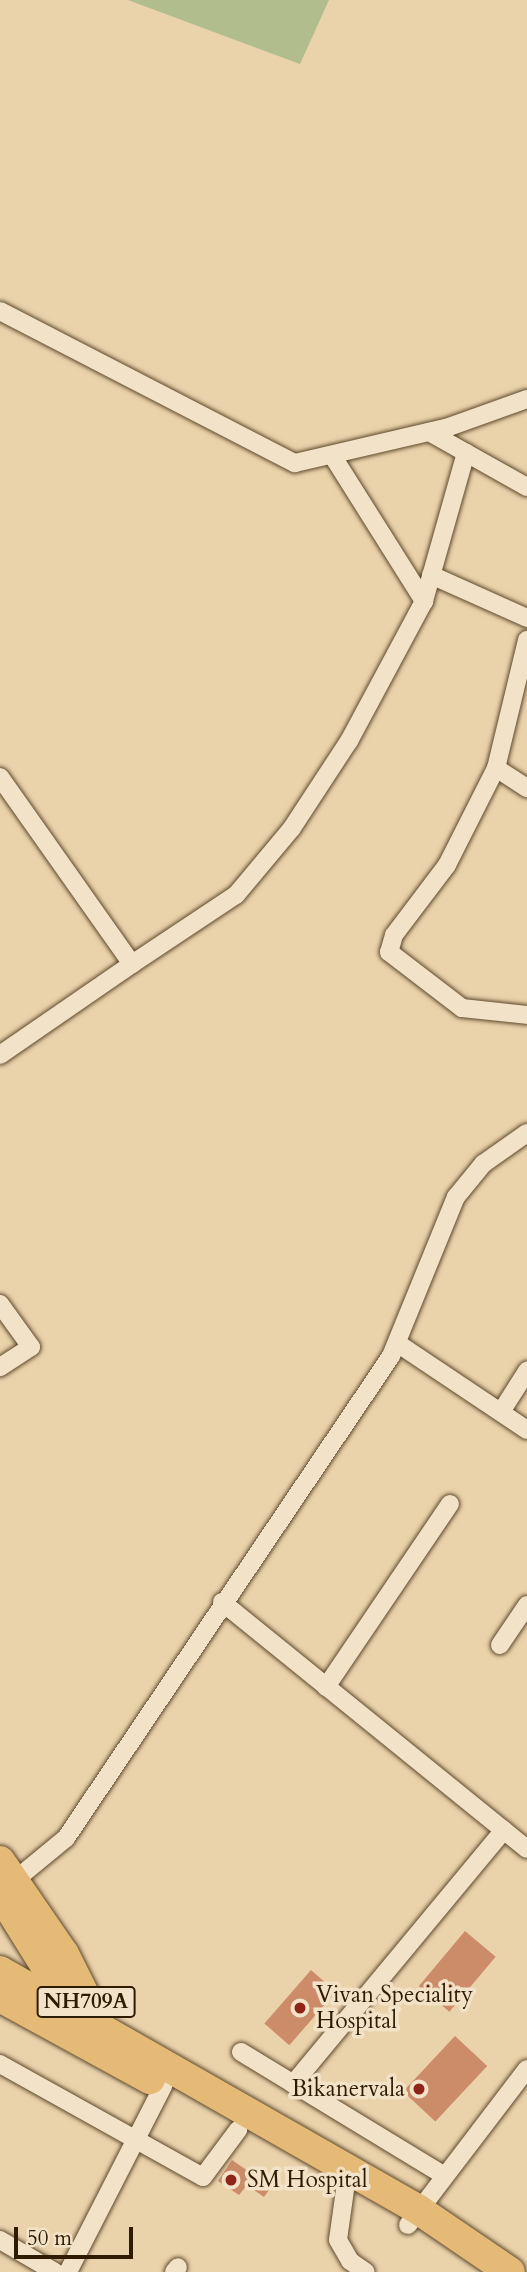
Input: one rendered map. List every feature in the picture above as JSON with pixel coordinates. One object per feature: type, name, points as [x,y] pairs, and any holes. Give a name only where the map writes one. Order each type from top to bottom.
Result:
[{"type":"highway","name":"NH709A","points":[[4,1882],[87,2032],[163,2086],[238,2130],[345,2190],[413,2218],[479,2272]]},
{"type":"highway","points":[[0,1971],[87,2032]]},
{"type":"highway","points":[[0,1997],[87,2032]]},
{"type":"highway","name":"NH709A","points":[[87,2032],[510,2272]]},
{"type":"street","points":[[0,311],[295,464],[429,432],[527,399]]},
{"type":"street","points":[[429,432],[527,486]]},
{"type":"street","points":[[0,1055],[236,895],[292,828],[349,741],[424,601],[466,453]]},
{"type":"street","points":[[332,455],[424,601]]},
{"type":"street","points":[[431,575],[527,618]]},
{"type":"street","points":[[527,640],[496,768],[447,864],[394,935],[389,952],[462,1008],[527,1015]]},
{"type":"street","points":[[496,768],[527,788]]},
{"type":"street","points":[[0,777],[132,964]]},
{"type":"street","points":[[4,1882],[66,1838],[397,1343],[456,1197],[483,1164],[527,1133]]},
{"type":"street","points":[[0,1304],[31,1347],[0,1367]]},
{"type":"street","points":[[397,1343],[527,1430]]},
{"type":"street","points":[[501,1412],[527,1371]]},
{"type":"street","points":[[326,1687],[450,1504]]},
{"type":"street","points":[[222,1602],[527,1849]]},
{"type":"street","points":[[500,1645],[527,1605]]},
{"type":"street","points":[[293,2084],[503,1830]]},
{"type":"street","points":[[241,2052],[443,2175]]},
{"type":"street","points":[[0,2064],[203,2177],[238,2130]]},
{"type":"street","points":[[413,2218],[443,2175],[527,2069]]},
{"type":"street","points":[[68,2272],[137,2142],[163,2086]]},
{"type":"street","points":[[345,2190],[338,2240],[350,2261],[366,2272]]},
{"type":"street","points":[[0,2240],[55,2272]]},
{"type":"green space","points":[[128,0],[329,0],[300,64]]},
{"type":"building","points":[[465,1931],[496,1957],[449,2012],[419,1986]]},
{"type":"building","name":"Vivan Speciality Hospital","points":[[311,1970],[336,1992],[289,2045],[264,2024]]},
{"type":"building","points":[[455,2036],[487,2066],[435,2122],[403,2092]]},
{"type":"building","points":[[232,2160],[271,2187],[264,2197],[247,2185],[239,2195],[218,2181]]},
{"type":"place","name":"Vivan Speciality Hospital","points":[[300,2008]]},
{"type":"place","name":"Bikanervala","points":[[419,2089]]},
{"type":"place","name":"SM Hospital","points":[[231,2180]]}]
